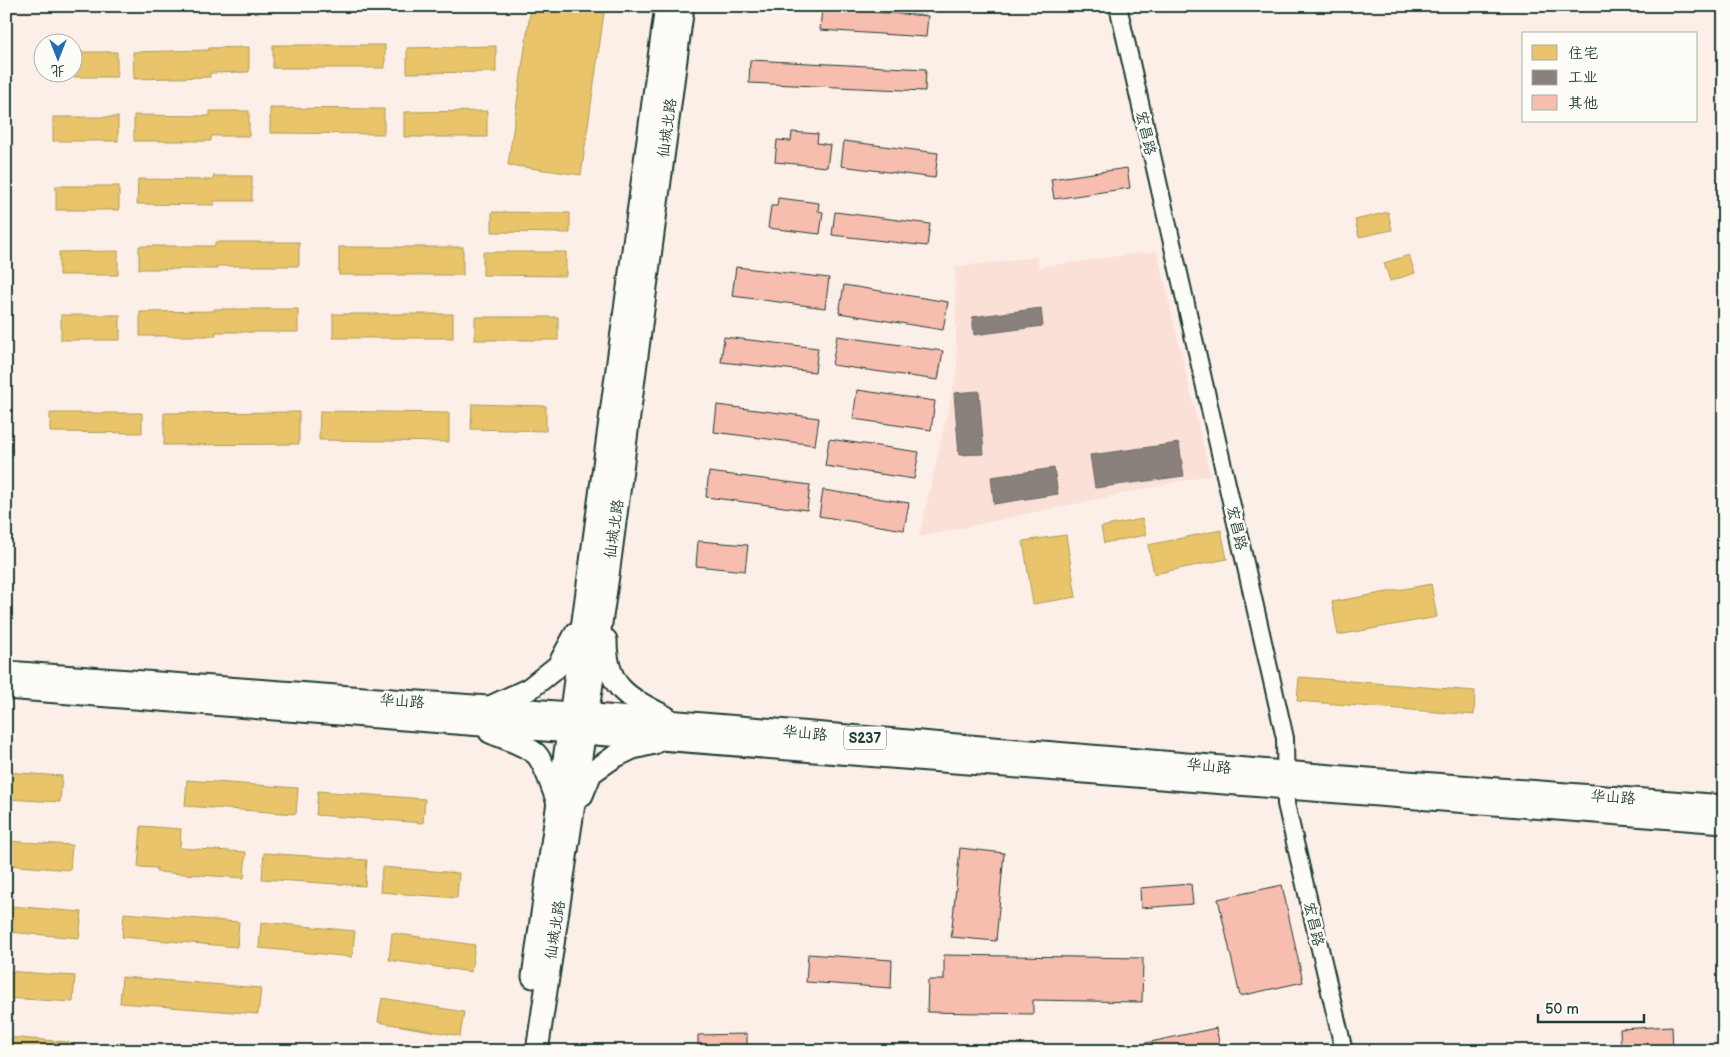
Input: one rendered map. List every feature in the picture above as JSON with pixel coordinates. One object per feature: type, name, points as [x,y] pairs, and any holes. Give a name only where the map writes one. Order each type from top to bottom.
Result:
[{"type":"main road","name":"仙城北路","points":[[578,723],[583,622],[666,6]]},
{"type":"main road","name":"仙城北路","points":[[522,1051],[565,809],[578,723],[606,583],[683,6]]},
{"type":"main road","points":[[606,583],[606,658],[614,682],[634,700],[678,722]]},
{"type":"main road","points":[[489,707],[529,689],[558,666],[583,622]]},
{"type":"main road","name":"华山路","points":[[6,672],[489,707],[578,723],[678,722],[1286,780],[1724,806]]},
{"type":"main road","name":"S237","points":[[6,688],[469,724],[578,723],[665,740],[1286,780],[1724,822]]},
{"type":"main road","points":[[469,724],[511,740],[536,755],[565,809],[591,773],[614,757],[633,748],[665,740]]},
{"type":"main road","name":"仙城北路","points":[[537,1051],[565,809]]},
{"type":"street","name":"宏昌路","points":[[1118,6],[1285,738],[1286,804],[1344,1051]]},
{"type":"shaded area","points":[[1157,251],[1210,475],[919,537],[957,371],[955,267],[1037,257],[1039,267]]},
{"type":"building: 住宅","points":[[95,6],[211,6],[211,9],[95,10]]},
{"type":"building: 住宅","points":[[412,6],[505,6],[505,8],[412,8]]},
{"type":"building: 住宅","points":[[531,6],[605,6],[581,175],[508,165]]},
{"type":"building: 住宅","points":[[273,45],[385,45],[385,68],[273,68]]},
{"type":"building: 住宅","points":[[496,46],[496,72],[407,73],[407,48]]},
{"type":"building: 住宅","points":[[249,47],[249,72],[210,73],[210,77],[134,79],[133,52]]},
{"type":"building: 住宅","points":[[82,52],[117,52],[117,77],[82,77]]},
{"type":"building: 住宅","points":[[270,108],[384,109],[384,134],[270,133]]},
{"type":"building: 住宅","points":[[210,111],[249,111],[249,136],[211,136],[211,141],[134,141],[134,115],[210,116]]},
{"type":"building: 住宅","points":[[487,111],[487,137],[404,137],[404,112]]},
{"type":"building: 住宅","points":[[53,117],[118,117],[118,141],[53,141]]},
{"type":"building: 住宅","points":[[213,176],[252,176],[252,201],[214,201],[214,205],[137,204],[138,179],[213,180]]},
{"type":"building: 住宅","points":[[56,186],[119,186],[119,210],[56,210]]},
{"type":"building: 住宅","points":[[492,212],[570,213],[570,233],[492,232]]},
{"type":"building: 住宅","points":[[1388,212],[1392,230],[1359,237],[1355,220]]},
{"type":"building: 住宅","points":[[215,242],[299,242],[299,266],[217,266],[217,269],[139,269],[139,246],[215,246]]},
{"type":"building: 住宅","points":[[339,247],[463,247],[463,275],[339,275]]},
{"type":"building: 住宅","points":[[118,251],[118,275],[59,275],[59,252]]},
{"type":"building: 住宅","points":[[483,252],[566,252],[566,276],[483,275]]},
{"type":"building: 住宅","points":[[1409,255],[1415,273],[1390,281],[1384,263]]},
{"type":"building: 住宅","points":[[214,309],[298,309],[298,332],[216,332],[216,336],[140,336],[140,312],[214,311]]},
{"type":"building: 住宅","points":[[333,314],[453,314],[453,338],[333,338]]},
{"type":"building: 住宅","points":[[61,315],[120,315],[120,340],[61,340]]},
{"type":"building: 住宅","points":[[475,317],[558,317],[558,340],[475,340]]},
{"type":"building: 住宅","points":[[472,404],[546,406],[546,431],[471,429]]},
{"type":"building: 住宅","points":[[320,411],[449,413],[449,442],[319,440]]},
{"type":"building: 住宅","points":[[299,412],[299,444],[164,445],[164,413]]},
{"type":"building: 住宅","points":[[50,413],[142,413],[142,433],[50,432]]},
{"type":"building: 住宅","points":[[1142,519],[1146,535],[1104,543],[1101,527]]},
{"type":"building: 住宅","points":[[1221,530],[1227,559],[1154,574],[1148,545]]},
{"type":"building: 住宅","points":[[1066,535],[1076,597],[1033,604],[1023,541]]},
{"type":"building: 住宅","points":[[1431,584],[1437,617],[1338,635],[1332,602]]},
{"type":"building: 住宅","points":[[1299,677],[1475,691],[1474,715],[1297,701]]},
{"type":"building: 住宅","points":[[6,772],[62,776],[60,802],[6,799]]},
{"type":"building: 住宅","points":[[187,780],[298,788],[296,814],[185,806]]},
{"type":"building: 住宅","points":[[318,791],[425,799],[423,823],[316,815]]},
{"type":"building: 住宅","points":[[141,826],[181,829],[180,848],[246,852],[244,878],[156,872],[157,868],[138,867]]},
{"type":"building: 住宅","points":[[6,841],[72,845],[70,870],[6,865]]},
{"type":"building: 住宅","points":[[264,853],[367,860],[365,886],[262,879]]},
{"type":"building: 住宅","points":[[382,867],[459,873],[457,898],[380,892]]},
{"type":"building: 住宅","points":[[11,906],[82,912],[79,938],[8,932]]},
{"type":"building: 住宅","points":[[124,913],[239,922],[237,947],[122,937]]},
{"type":"building: 住宅","points":[[261,922],[355,931],[352,957],[259,948]]},
{"type":"building: 住宅","points":[[392,933],[475,945],[471,972],[389,960]]},
{"type":"building: 住宅","points":[[6,971],[75,976],[73,1002],[6,998]]},
{"type":"building: 住宅","points":[[122,977],[261,988],[258,1014],[120,1003]]},
{"type":"building: 住宅","points":[[382,998],[464,1012],[460,1036],[378,1022]]},
{"type":"building: 住宅","points":[[6,1037],[69,1042],[68,1051],[6,1051]]},
{"type":"building: 住宅","points":[[117,1043],[206,1050],[206,1051],[116,1051]]},
{"type":"building: 住宅","points":[[274,1045],[324,1049],[324,1051],[274,1051]]},
{"type":"building: 工业","points":[[1041,308],[1043,326],[974,335],[972,317]]},
{"type":"building: 工业","points":[[979,391],[984,454],[959,455],[954,393]]},
{"type":"building: 工业","points":[[1179,443],[1184,476],[1095,488],[1090,455]]},
{"type":"building: 工业","points":[[1054,468],[1058,494],[994,504],[991,477]]},
{"type":"building: 其他","points":[[822,8],[928,16],[926,37],[820,30]]},
{"type":"building: 其他","points":[[750,60],[926,69],[925,91],[749,83]]},
{"type":"building: 其他","points":[[792,132],[818,134],[817,143],[830,145],[827,167],[775,162],[777,140],[791,141]]},
{"type":"building: 其他","points":[[844,141],[938,153],[935,178],[841,166]]},
{"type":"building: 其他","points":[[1127,168],[1130,188],[1054,199],[1051,179]]},
{"type":"building: 其他","points":[[778,198],[819,203],[818,211],[823,212],[820,234],[768,228],[771,206],[777,206]]},
{"type":"building: 其他","points":[[835,212],[930,224],[927,246],[832,235]]},
{"type":"building: 其他","points":[[736,267],[829,278],[825,308],[732,296]]},
{"type":"building: 其他","points":[[844,285],[948,302],[943,330],[839,313]]},
{"type":"building: 其他","points":[[837,336],[943,351],[938,380],[832,365]]},
{"type":"building: 其他","points":[[724,337],[818,348],[815,372],[721,362]]},
{"type":"building: 其他","points":[[857,390],[935,401],[931,430],[853,419]]},
{"type":"building: 其他","points":[[717,405],[819,418],[815,445],[714,432]]},
{"type":"building: 其他","points":[[829,439],[919,452],[914,479],[825,466]]},
{"type":"building: 其他","points":[[709,472],[810,485],[807,510],[706,497]]},
{"type":"building: 其他","points":[[823,490],[909,503],[904,530],[819,516]]},
{"type":"building: 其他","points":[[698,541],[748,545],[745,571],[696,566]]},
{"type":"building: 其他","points":[[960,848],[1004,853],[996,941],[951,937]]},
{"type":"building: 其他","points":[[1191,884],[1193,904],[1141,908],[1140,888]]},
{"type":"building: 其他","points":[[1282,885],[1303,982],[1240,996],[1218,899]]},
{"type":"building: 其他","points":[[808,954],[892,960],[891,988],[806,982]]},
{"type":"building: 其他","points":[[944,955],[1143,958],[1142,1002],[1033,1000],[1033,1014],[927,1012],[928,980],[944,980]]},
{"type":"building: 其他","points":[[1672,1026],[1673,1051],[1621,1051],[1620,1029]]},
{"type":"building: 其他","points":[[1216,1028],[1221,1051],[1143,1051],[1141,1044]]},
{"type":"building: 其他","points":[[747,1034],[747,1051],[698,1051],[698,1035]]}]
